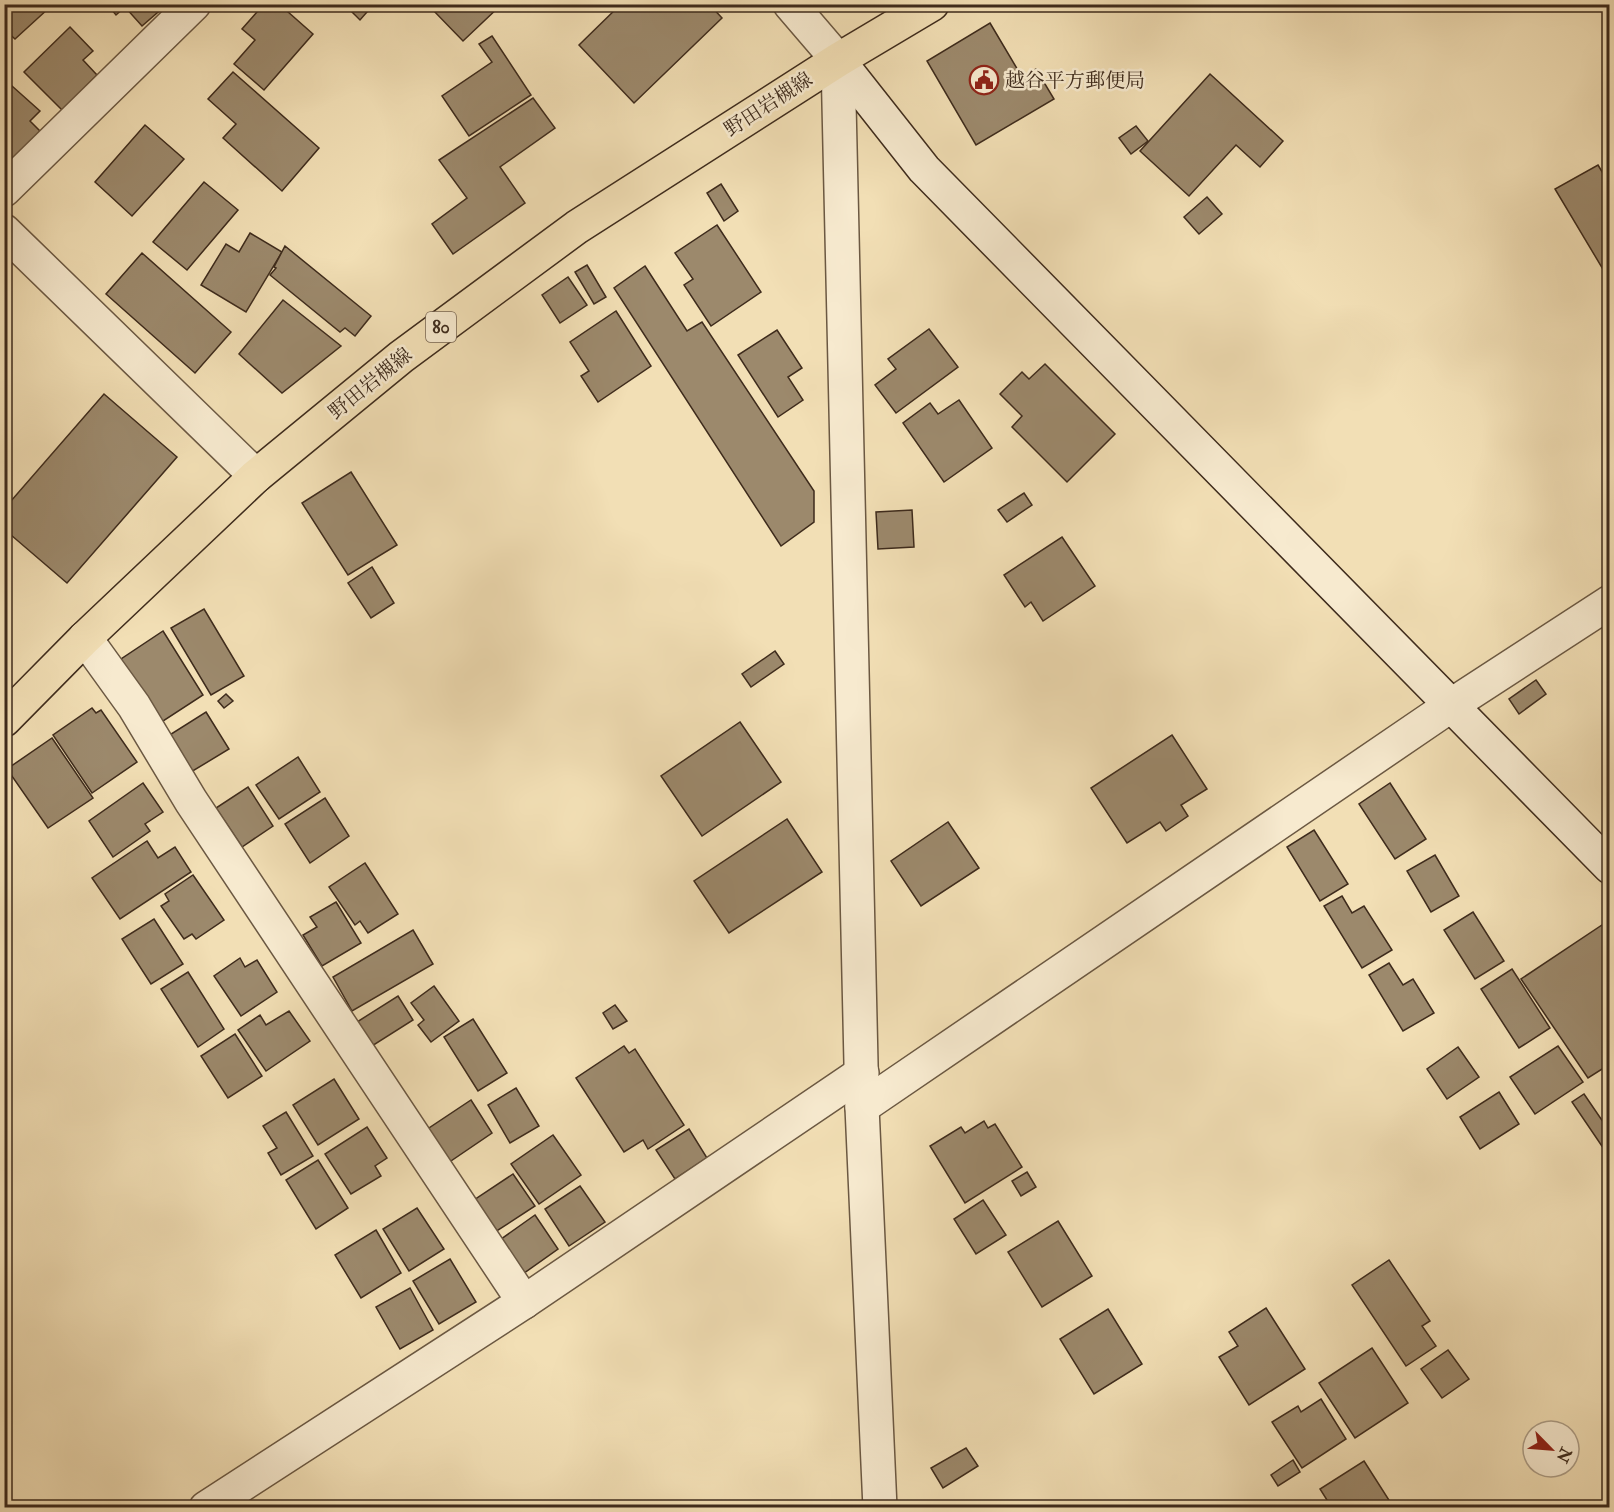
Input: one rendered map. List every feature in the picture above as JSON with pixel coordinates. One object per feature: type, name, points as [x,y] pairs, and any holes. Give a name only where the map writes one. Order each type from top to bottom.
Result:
[{"type":"main road","name":"野田岩槻線","points":[[4,720],[85,638],[256,476],[401,357],[577,227],[838,60],[932,4]]},
{"type":"street","points":[[4,190],[194,4]]},
{"type":"street","points":[[790,4],[838,60],[924,169],[1610,867]]},
{"type":"street","points":[[838,60],[862,1107],[880,1508]]},
{"type":"street","points":[[4,231],[256,476]]},
{"type":"street","points":[[862,1107],[1450,706],[1610,602]]},
{"type":"street","points":[[85,638],[134,706],[191,801],[524,1302]]},
{"type":"street","points":[[206,1508],[524,1302],[862,1072]]},
{"type":"building","points":[[4,4],[46,4],[49,8],[15,39],[4,29]]},
{"type":"building","points":[[107,4],[164,4],[165,6],[142,26],[125,7],[116,15]]},
{"type":"building","points":[[264,4],[279,4],[313,34],[264,90],[234,64],[255,40],[242,29]]},
{"type":"building","points":[[344,4],[374,4],[360,20]]},
{"type":"building","points":[[432,4],[502,4],[463,41],[430,7]]},
{"type":"building","points":[[621,4],[709,4],[722,18],[634,103],[579,45]]},
{"type":"building","name":"越谷平方郵便局","points":[[990,23],[1022,77],[1036,69],[1054,99],[976,145],[927,61]]},
{"type":"building","points":[[70,27],[93,51],[83,60],[97,75],[62,110],[24,72]]},
{"type":"building","points":[[492,36],[531,95],[469,136],[442,96],[492,62],[479,44]]},
{"type":"building","points":[[233,72],[319,148],[282,191],[223,138],[236,124],[208,99]]},
{"type":"building","points":[[1210,74],[1283,141],[1260,167],[1236,145],[1189,196],[1140,151]]},
{"type":"building","points":[[12,86],[40,111],[30,121],[40,131],[4,171],[4,94]]},
{"type":"building","points":[[533,98],[555,128],[500,167],[525,203],[453,254],[432,224],[467,198],[439,160]]},
{"type":"building","points":[[145,125],[184,159],[132,216],[95,182]]},
{"type":"building","points":[[1136,126],[1148,141],[1131,154],[1119,138]]},
{"type":"building","points":[[1598,165],[1610,185],[1610,275],[1607,276],[1555,189]]},
{"type":"building","points":[[204,182],[238,210],[187,270],[153,242]]},
{"type":"building","points":[[721,184],[738,211],[724,221],[707,193]]},
{"type":"building","points":[[1207,197],[1222,214],[1199,234],[1184,217]]},
{"type":"building","points":[[717,225],[761,292],[711,326],[684,285],[693,279],[675,253]]},
{"type":"building","points":[[250,233],[282,252],[246,312],[201,285],[226,244],[239,252]]},
{"type":"building","points":[[285,246],[371,316],[355,336],[345,328],[340,332],[270,275],[276,268],[274,267]]},
{"type":"building","points":[[142,253],[231,332],[195,373],[106,294]]},
{"type":"building","points":[[587,265],[606,297],[594,304],[575,272]]},
{"type":"building","points":[[645,266],[687,331],[702,322],[814,491],[814,522],[781,546],[614,288]]},
{"type":"building","points":[[568,277],[587,305],[560,323],[542,295]]},
{"type":"building","points":[[283,300],[341,346],[282,393],[239,354]]},
{"type":"building","points":[[616,311],[651,366],[598,402],[581,376],[589,371],[570,342]]},
{"type":"building","points":[[929,329],[958,367],[896,413],[875,385],[896,369],[888,359]]},
{"type":"building","points":[[777,330],[802,368],[788,377],[803,400],[778,417],[738,355]]},
{"type":"building","points":[[1045,364],[1115,434],[1067,482],[1012,427],[1022,416],[1000,394],[1022,372],[1029,379]]},
{"type":"building","points":[[104,394],[177,457],[67,583],[4,529],[4,509]]},
{"type":"building","points":[[959,400],[992,448],[944,482],[903,423],[930,403],[938,414]]},
{"type":"building","points":[[351,472],[397,545],[348,575],[302,503]]},
{"type":"building","points":[[1024,493],[1032,505],[1007,522],[998,510]]},
{"type":"building","points":[[912,510],[914,547],[878,549],[876,512]]},
{"type":"building","points":[[1062,537],[1095,586],[1043,621],[1031,602],[1025,607],[1004,575]]},
{"type":"building","points":[[372,567],[394,603],[371,618],[348,583]]},
{"type":"building","points":[[204,609],[244,676],[211,695],[171,628]]},
{"type":"building","points":[[163,631],[203,695],[157,725],[118,661]]},
{"type":"building","points":[[775,651],[784,664],[751,687],[742,674]]},
{"type":"building","points":[[1536,680],[1546,694],[1519,714],[1509,699]]},
{"type":"building","points":[[226,694],[233,701],[224,708],[218,701]]},
{"type":"building","points":[[92,708],[96,713],[101,710],[137,762],[92,793],[53,735]]},
{"type":"building","points":[[206,712],[229,749],[191,772],[168,736]]},
{"type":"building","points":[[740,722],[781,782],[702,836],[661,776]]},
{"type":"building","points":[[1172,735],[1207,789],[1181,805],[1188,816],[1166,831],[1160,822],[1127,843],[1091,788]]},
{"type":"building","points":[[52,738],[93,798],[48,828],[7,769]]},
{"type":"building","points":[[298,757],[320,792],[279,819],[256,785]]},
{"type":"building","points":[[143,783],[163,812],[145,824],[150,831],[113,857],[89,821]]},
{"type":"building","points":[[1390,783],[1426,839],[1395,859],[1359,804]]},
{"type":"building","points":[[248,787],[273,826],[242,847],[216,808]]},
{"type":"building","points":[[325,798],[349,836],[310,863],[285,824]]},
{"type":"building","points":[[787,819],[822,872],[729,933],[694,881]]},
{"type":"building","points":[[948,822],[979,868],[921,906],[891,861]]},
{"type":"building","points":[[1314,830],[1348,884],[1320,901],[1287,847]]},
{"type":"building","points":[[147,841],[158,858],[175,847],[191,872],[120,919],[92,878]]},
{"type":"building","points":[[1435,855],[1459,896],[1431,912],[1407,871]]},
{"type":"building","points":[[365,863],[398,914],[368,933],[360,921],[355,925],[329,887]]},
{"type":"building","points":[[193,875],[224,920],[196,939],[192,934],[184,939],[161,906],[169,901],[165,894]]},
{"type":"building","points":[[1342,896],[1352,913],[1364,906],[1392,950],[1362,968],[1324,906]]},
{"type":"building","points":[[336,902],[361,943],[322,966],[303,935],[317,927],[310,917]]},
{"type":"building","points":[[1473,912],[1504,961],[1475,979],[1444,930]]},
{"type":"building","points":[[154,919],[183,964],[151,984],[122,939]]},
{"type":"building","points":[[1602,925],[1610,936],[1610,1064],[1588,1078],[1521,979]]},
{"type":"building","points":[[413,930],[433,964],[352,1011],[333,977]]},
{"type":"building","points":[[240,958],[245,967],[257,960],[277,992],[241,1016],[214,976]]},
{"type":"building","points":[[1389,963],[1403,985],[1413,979],[1434,1013],[1403,1031],[1369,975]]},
{"type":"building","points":[[1512,969],[1550,1028],[1519,1048],[1481,989]]},
{"type":"building","points":[[188,972],[224,1029],[198,1047],[161,989]]},
{"type":"building","points":[[434,986],[459,1021],[431,1042],[418,1025],[424,1020],[411,1003]]},
{"type":"building","points":[[398,996],[413,1020],[372,1046],[357,1022]]},
{"type":"building","points":[[615,1005],[627,1021],[613,1029],[603,1013]]},
{"type":"building","points":[[289,1011],[310,1041],[266,1071],[238,1030],[260,1015],[266,1025]]},
{"type":"building","points":[[473,1019],[507,1073],[478,1091],[444,1037]]},
{"type":"building","points":[[235,1034],[262,1076],[228,1098],[201,1056]]},
{"type":"building","points":[[624,1046],[629,1053],[635,1049],[684,1125],[648,1149],[643,1140],[624,1152],[576,1078]]},
{"type":"building","points":[[1558,1046],[1583,1082],[1535,1114],[1510,1077]]},
{"type":"building","points":[[1458,1047],[1479,1077],[1447,1099],[1427,1069]]},
{"type":"building","points":[[334,1079],[359,1119],[318,1145],[293,1105]]},
{"type":"building","points":[[516,1088],[539,1126],[510,1143],[488,1105]]},
{"type":"building","points":[[1499,1092],[1519,1124],[1480,1149],[1460,1117]]},
{"type":"building","points":[[1584,1094],[1610,1132],[1610,1158],[1572,1102]]},
{"type":"building","points":[[471,1100],[492,1133],[445,1165],[423,1132]]},
{"type":"building","points":[[286,1112],[313,1156],[281,1175],[268,1153],[277,1148],[263,1126]]},
{"type":"building","points":[[984,1121],[988,1128],[995,1124],[1022,1167],[965,1203],[930,1146],[961,1127],[965,1133]]},
{"type":"building","points":[[367,1127],[387,1158],[375,1166],[381,1176],[351,1194],[325,1154]]},
{"type":"building","points":[[689,1129],[707,1158],[675,1179],[656,1150]]},
{"type":"building","points":[[553,1135],[581,1175],[539,1204],[511,1164]]},
{"type":"building","points":[[318,1160],[348,1208],[316,1229],[286,1180]]},
{"type":"building","points":[[1027,1172],[1036,1187],[1021,1196],[1012,1181]]},
{"type":"building","points":[[513,1174],[535,1206],[492,1234],[471,1202]]},
{"type":"building","points":[[580,1186],[605,1222],[569,1246],[545,1209]]},
{"type":"building","points":[[983,1200],[1006,1235],[976,1254],[954,1219]]},
{"type":"building","points":[[417,1208],[444,1249],[409,1271],[383,1229]]},
{"type":"building","points":[[535,1215],[558,1249],[520,1276],[497,1242]]},
{"type":"building","points":[[1058,1221],[1092,1276],[1042,1307],[1008,1252]]},
{"type":"building","points":[[376,1230],[401,1273],[361,1298],[335,1255]]},
{"type":"building","points":[[450,1259],[476,1302],[439,1324],[413,1281]]},
{"type":"building","points":[[1389,1260],[1430,1321],[1422,1326],[1436,1346],[1406,1366],[1352,1285]]},
{"type":"building","points":[[410,1288],[433,1330],[400,1349],[376,1307]]},
{"type":"building","points":[[1266,1308],[1305,1369],[1249,1405],[1219,1357],[1238,1346],[1229,1332]]},
{"type":"building","points":[[1108,1309],[1142,1364],[1094,1394],[1060,1339]]},
{"type":"building","points":[[1372,1348],[1408,1403],[1355,1438],[1319,1383]]},
{"type":"building","points":[[1448,1350],[1469,1379],[1442,1398],[1421,1369]]},
{"type":"building","points":[[1321,1399],[1346,1439],[1302,1468],[1272,1422],[1298,1406],[1301,1412]]},
{"type":"building","points":[[966,1448],[978,1466],[943,1488],[931,1468]]},
{"type":"building","points":[[1293,1460],[1300,1472],[1278,1486],[1271,1475]]},
{"type":"building","points":[[1364,1461],[1394,1508],[1332,1508],[1320,1489]]},
{"type":"place","name":"越谷平方郵便局","points":[[984,80]]}]
